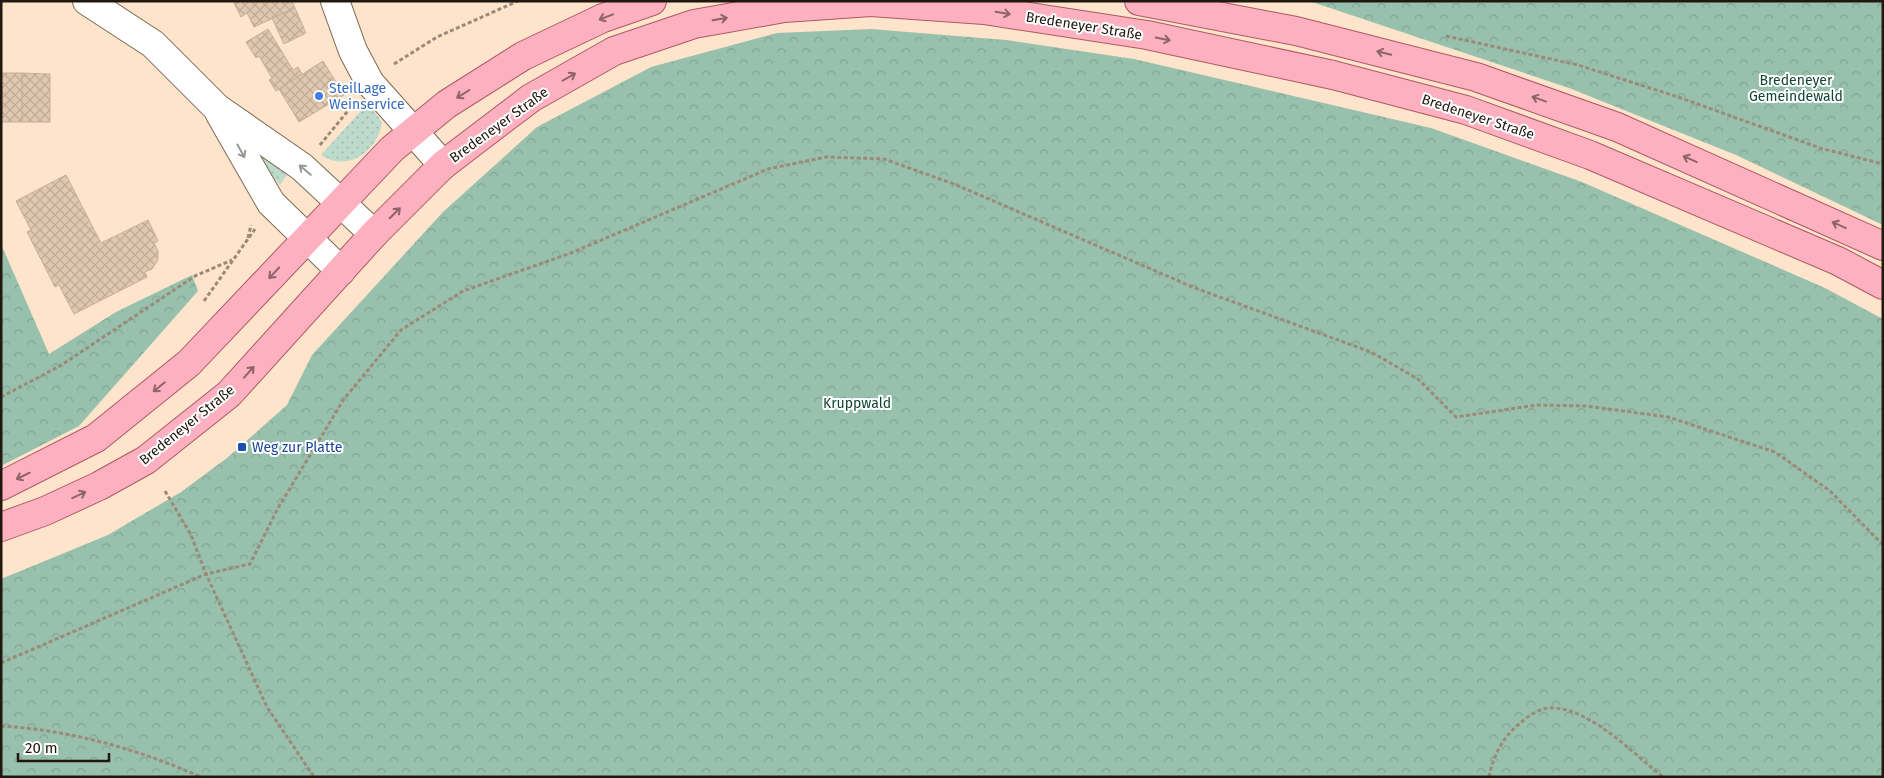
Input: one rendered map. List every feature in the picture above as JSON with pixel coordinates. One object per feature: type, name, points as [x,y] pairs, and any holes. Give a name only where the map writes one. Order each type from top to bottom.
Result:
[{"type":"main road","points":[[1,486],[96,438],[189,363],[392,149],[447,104],[523,56],[603,18],[652,1]]},
{"type":"main road","points":[[1140,1],[1296,31],[1476,76],[1617,127],[1883,246]]},
{"type":"main road","name":"Bredeneyer Straße","points":[[1,527],[45,511],[99,486],[146,460],[229,394],[374,234],[443,164],[531,98],[614,51],[694,24],[784,8],[871,2],[984,10],[1146,35],[1333,75],[1466,110],[1590,155],[1838,261],[1883,285]]},
{"type":"street","points":[[87,1],[153,44],[217,108],[302,167],[342,202],[374,234]]},
{"type":"street","points":[[335,1],[353,51],[370,83],[413,133],[443,164]]},
{"type":"street","points":[[217,108],[271,203],[340,271]]},
{"type":"path","points":[[370,83],[402,57],[437,37],[518,1]]},
{"type":"path","points":[[1442,36],[1578,66],[1678,97],[1820,148],[1883,164]]},
{"type":"path","points":[[1,663],[206,574],[250,564],[278,508],[344,400],[401,330],[464,291],[571,253],[768,169],[826,157],[884,159],[954,184],[1195,288],[1371,352],[1418,379],[1456,417],[1537,405],[1587,406],[1668,417],[1775,452],[1830,491],[1883,545]]},
{"type":"path","points":[[204,301],[234,260],[271,203]]},
{"type":"path","points":[[1,397],[60,366],[195,276],[234,260]]},
{"type":"path","points":[[165,491],[191,535],[206,574],[267,707],[314,777]]},
{"type":"path","points":[[1489,777],[1492,759],[1511,731],[1530,714],[1553,707],[1575,712],[1598,725],[1663,777]]},
{"type":"path","points":[[1,726],[23,727],[106,743],[157,757],[201,777]]},
{"type":"green space","name":"Bredeneyer Gemeindewald","points":[[1309,1],[1883,1],[1883,225],[1736,155],[1569,88]]},
{"type":"green space","name":"Kruppwald","points":[[871,29],[1006,40],[1134,59],[1431,128],[1582,182],[1825,288],[1883,319],[1883,777],[1,777],[1,579],[108,535],[181,492],[227,458],[287,405],[312,355],[443,212],[537,127],[651,67],[777,33]]},
{"type":"green space","points":[[368,103],[382,122],[375,142],[368,150],[351,160],[341,162],[321,155]]},
{"type":"green space","points":[[256,148],[288,173],[280,185],[257,158]]},
{"type":"green space","points":[[1,244],[49,354],[116,312],[192,275],[198,291],[79,426],[1,466]]},
{"type":"building","points":[[233,1],[292,1],[295,8],[254,27],[247,13],[241,17]]},
{"type":"building","points":[[295,8],[306,33],[284,44],[272,18]]},
{"type":"building","points":[[268,29],[293,70],[298,67],[302,74],[276,91],[269,80],[272,78],[259,56],[256,58],[246,42]]},
{"type":"building","points":[[323,61],[344,95],[299,122],[279,89]]},
{"type":"building","points":[[1,73],[22,73],[22,122],[1,122]]},
{"type":"building","points":[[22,73],[50,74],[50,122],[22,122]]},
{"type":"building","points":[[66,175],[101,243],[148,220],[158,241],[154,243],[158,251],[158,260],[152,269],[145,272],[147,277],[74,314],[59,285],[55,287],[27,232],[31,230],[16,201]]},
{"type":"place","name":"SteilLage Weinservice","points":[[319,96]]},
{"type":"place","name":"Weg zur Platte","points":[[242,447]]}]
